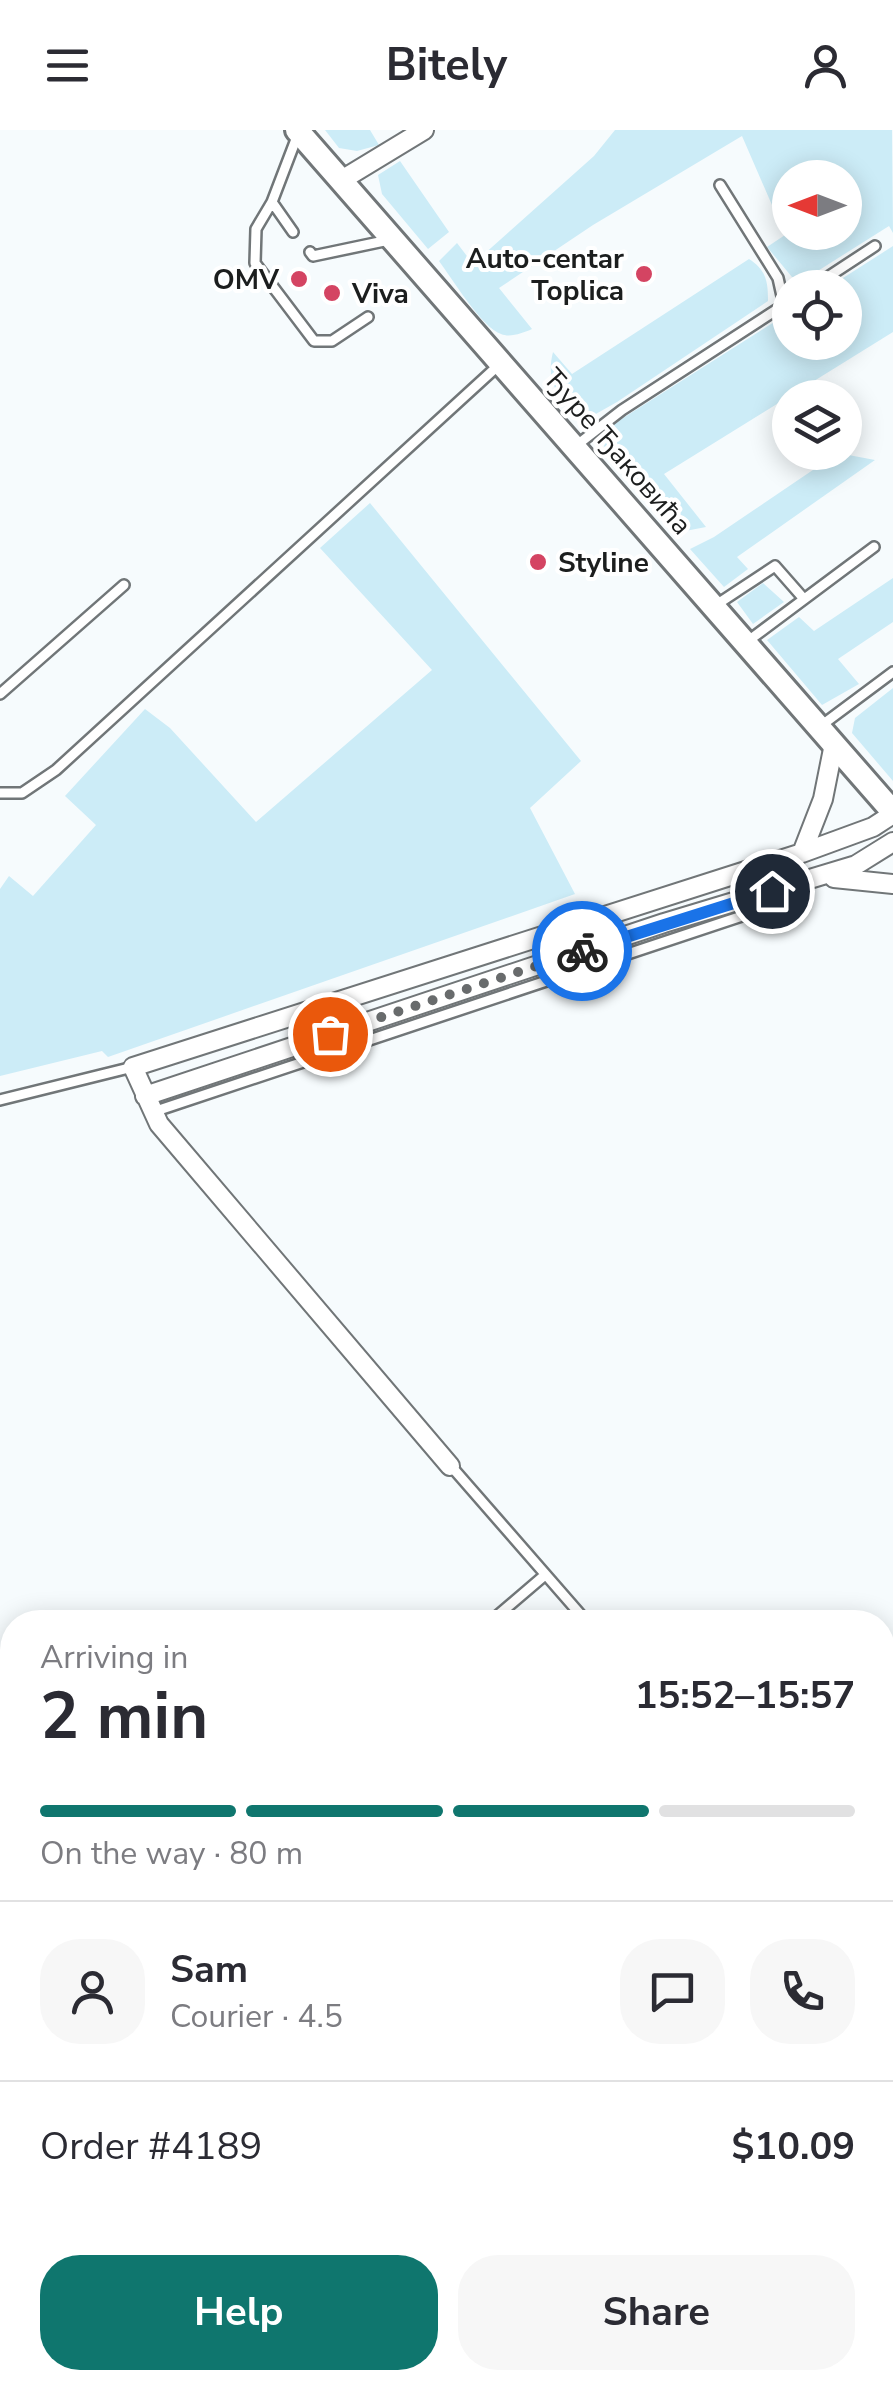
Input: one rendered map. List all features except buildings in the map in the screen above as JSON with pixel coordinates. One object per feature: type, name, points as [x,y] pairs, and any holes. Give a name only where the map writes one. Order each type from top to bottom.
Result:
[{"type":"street","points":[[340,181],[424,130]]},
{"type":"street","name":"Ђуре Ђаковића","points":[[298,131],[893,813]]},
{"type":"street","points":[[802,853],[823,799],[827,735]]},
{"type":"street","points":[[450,1466],[159,1124],[133,1067],[802,853],[874,827],[893,813]]},
{"type":"street","points":[[149,1104],[664,923],[856,865],[893,842]]},
{"type":"street","points":[[810,879],[854,878],[893,884]]},
{"type":"lane","points":[[298,131],[272,202],[254,235],[255,265],[310,338],[318,342],[331,342],[368,317]]},
{"type":"lane","points":[[720,184],[773,270]]},
{"type":"lane","points":[[272,202],[293,232]]},
{"type":"lane","points":[[310,252],[314,256],[391,240]]},
{"type":"lane","points":[[838,270],[875,246]]},
{"type":"lane","points":[[575,447],[622,410],[772,313]]},
{"type":"lane","points":[[0,794],[22,793],[56,770],[501,363]]},
{"type":"lane","points":[[746,642],[874,547]]},
{"type":"lane","points":[[714,606],[776,566],[804,599]]},
{"type":"lane","points":[[0,694],[124,585]]},
{"type":"lane","points":[[827,735],[893,672]]},
{"type":"lane","points":[[0,1100],[133,1067]]},
{"type":"lane","points":[[450,1466],[576,1610]]},
{"type":"lane","points":[[504,1610],[545,1575]]},
{"type":"shaded area","points":[[325,130],[370,130],[379,145],[357,151],[339,148]]},
{"type":"shaded area","points":[[615,130],[892,130],[893,233],[889,226],[862,243],[862,160],[772,160],[772,205],[742,136],[593,225],[499,288],[532,329],[512,335],[493,330],[439,261],[457,243],[473,264],[594,156]]},
{"type":"shaded area","points":[[400,161],[449,232],[428,249],[382,194],[378,175]]},
{"type":"shaded area","points":[[772,244],[772,250],[851,250],[819,270],[786,270],[767,247]]},
{"type":"shaded area","points":[[893,246],[893,332],[862,351],[862,270],[856,270]]},
{"type":"shaded area","points":[[749,259],[765,277],[768,301],[617,402],[594,415],[572,414],[554,385],[553,352],[572,374]]},
{"type":"shaded area","points":[[772,323],[772,360],[848,360],[816,380],[772,380],[772,407],[664,474],[706,527],[680,532],[616,464],[604,446],[612,425]]},
{"type":"shaded area","points":[[862,458],[875,460],[862,469]]},
{"type":"shaded area","points":[[813,470],[861,470],[737,557],[748,569],[724,587],[690,549]]},
{"type":"shaded area","points":[[370,503],[581,761],[530,808],[575,894],[108,1057],[102,1051],[0,1076],[0,889],[9,876],[33,896],[96,825],[65,796],[145,709],[170,728],[256,822],[432,670],[320,548]]},
{"type":"shaded area","points":[[893,578],[893,622],[838,659],[859,684],[822,705],[767,640],[799,617],[814,631]]},
{"type":"shaded area","points":[[763,583],[784,602],[753,624],[737,602]]},
{"type":"shaded area","points":[[893,688],[893,781],[852,733],[855,718]]},
{"type":"way so far","points":[[330,1034],[582,951]]},
{"type":"place","name":"Auto-centar Toplica","points":[[644,274]]},
{"type":"place","name":"OMV","points":[[299,279]]},
{"type":"place","name":"Viva","points":[[332,293]]},
{"type":"place","name":"Styline","points":[[538,562]]},
{"type":"route","points":[[582,951],[772,891]]}]
